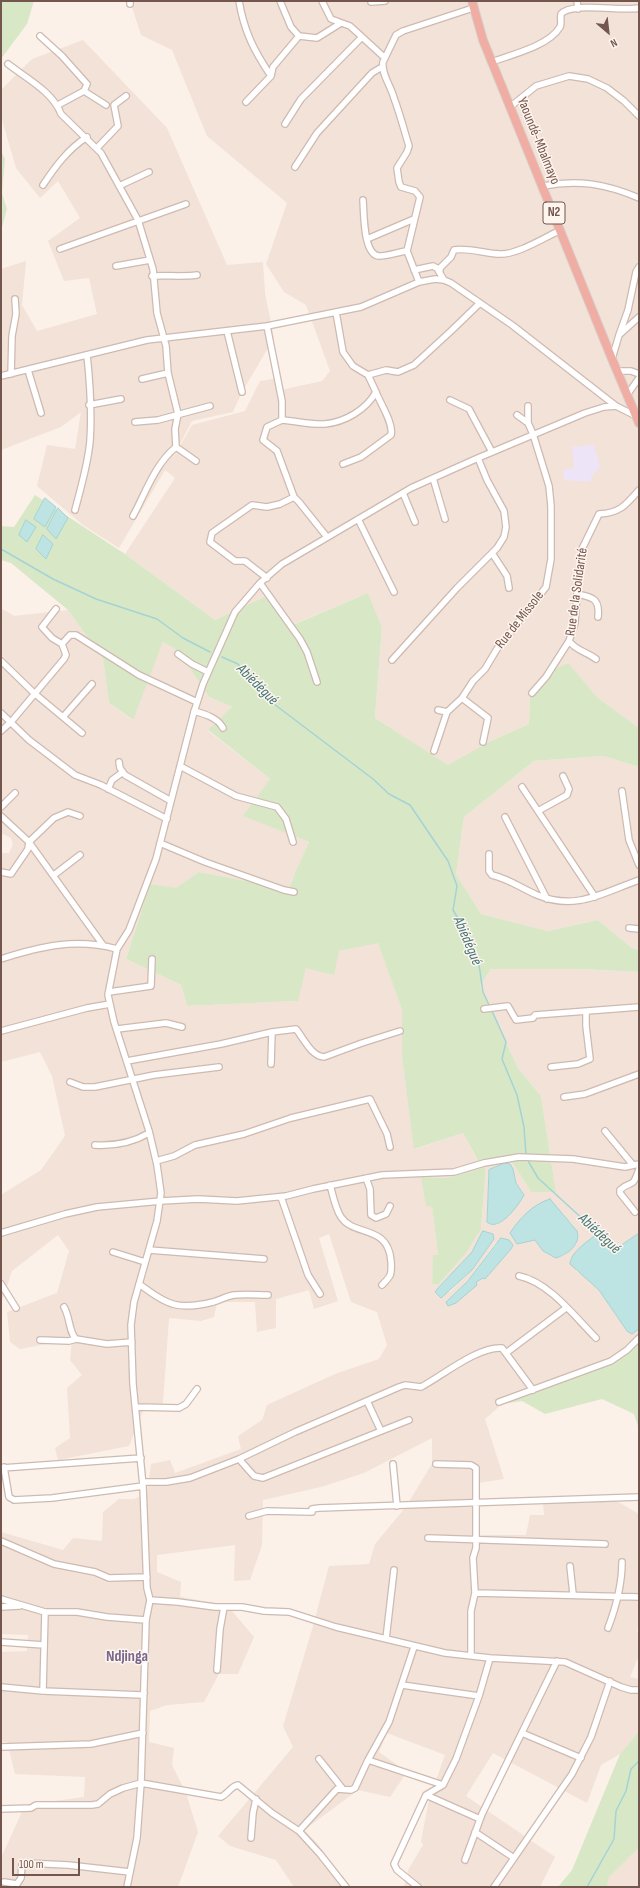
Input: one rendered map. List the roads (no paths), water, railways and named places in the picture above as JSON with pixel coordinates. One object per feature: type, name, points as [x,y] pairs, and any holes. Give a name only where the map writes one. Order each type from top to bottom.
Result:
[{"type":"highway","name":"Yaoundé-Mbalmayo","points":[[473,4],[491,62],[637,419]]},
{"type":"street","points":[[239,1],[242,22],[247,34],[256,53],[271,76]]},
{"type":"street","points":[[280,1],[291,27],[299,36],[317,38],[341,23]]},
{"type":"street","points":[[322,1],[331,18],[350,26],[385,58]]},
{"type":"street","points":[[371,2],[385,1]]},
{"type":"street","points":[[577,1],[578,9]]},
{"type":"street","points":[[295,167],[316,134],[372,73],[382,67],[396,35],[473,4]]},
{"type":"street","points":[[491,62],[538,45],[557,30],[561,23],[560,18],[563,12],[578,9],[600,8],[626,10],[639,8]]},
{"type":"street","points":[[40,36],[62,56],[87,84],[84,91],[58,105]]},
{"type":"street","points":[[246,102],[271,76],[273,67],[299,36]]},
{"type":"street","points":[[284,124],[301,99],[362,37]]},
{"type":"street","points":[[8,64],[45,92],[58,105],[61,114],[97,148],[138,220],[150,260],[157,313],[166,346],[168,373],[178,414],[175,429],[176,447]]},
{"type":"street","points":[[382,67],[394,96],[409,146],[397,168],[399,182],[401,188],[416,191],[420,197],[407,250],[419,282]]},
{"type":"street","points":[[510,107],[536,86],[568,76],[588,79],[607,88],[624,101],[639,116]]},
{"type":"street","points":[[84,91],[106,105]]},
{"type":"street","points":[[97,148],[118,126],[114,105],[126,96]]},
{"type":"street","points":[[43,185],[58,163],[77,143],[87,137]]},
{"type":"street","points":[[119,186],[149,172]]},
{"type":"street","points":[[543,186],[561,182],[579,182],[600,185],[639,198]]},
{"type":"street","points":[[363,200],[369,250],[373,254],[379,256],[407,250]]},
{"type":"street","points":[[60,248],[186,204]]},
{"type":"street","points":[[367,239],[414,219]]},
{"type":"street","points":[[444,280],[438,270],[440,270],[454,250],[460,248],[474,252],[508,254],[561,230]]},
{"type":"street","points":[[116,266],[150,260]]},
{"type":"street","points":[[414,270],[433,266],[440,270]]},
{"type":"street","points":[[612,360],[628,310],[636,272],[639,267]]},
{"type":"street","points":[[152,276],[168,275],[181,277],[197,275]]},
{"type":"street","points":[[1,376],[147,340],[267,326],[361,307],[419,282],[435,279],[444,280],[480,303],[542,347],[616,406],[637,419]]},
{"type":"street","points":[[11,374],[12,336],[16,314],[15,299]]},
{"type":"street","points":[[368,375],[386,370],[398,372],[414,365],[480,303]]},
{"type":"street","points":[[336,312],[343,352],[353,366],[368,375],[390,423],[392,433],[392,435],[361,457],[343,464]]},
{"type":"street","points":[[619,335],[639,317]]},
{"type":"street","points":[[267,326],[282,401],[282,420]]},
{"type":"street","points":[[227,331],[242,392]]},
{"type":"street","points":[[75,510],[86,467],[90,440],[90,387],[87,355]]},
{"type":"street","points":[[28,370],[41,413]]},
{"type":"street","points":[[617,371],[631,371],[639,374]]},
{"type":"street","points":[[142,379],[168,373]]},
{"type":"street","points":[[627,395],[639,378]]},
{"type":"street","points":[[327,537],[294,497],[277,451],[263,440],[267,427],[282,420],[325,424],[339,421],[362,410],[371,401],[376,392]]},
{"type":"street","points":[[90,405],[121,399]]},
{"type":"street","points":[[450,400],[469,409],[492,452]]},
{"type":"street","points":[[135,422],[158,420],[210,406]]},
{"type":"street","points":[[528,406],[528,423]]},
{"type":"street","points":[[127,1887],[137,1838],[141,1783],[146,1620],[150,1600],[147,1577],[143,1484],[131,1325],[134,1302],[157,1221],[161,1201],[156,1161],[110,1004],[109,992],[117,949],[129,930],[160,843],[194,711],[208,672],[235,612],[260,583],[282,564],[403,493],[433,478],[584,413],[604,407],[616,406]]},
{"type":"street","points":[[517,415],[528,423]]},
{"type":"street","name":"Rue de Missole","points":[[446,712],[462,698],[546,587],[551,559],[551,506],[549,486],[533,434],[528,423]]},
{"type":"street","points":[[176,447],[196,461]]},
{"type":"street","points":[[133,516],[153,478],[157,467],[166,455],[176,447]]},
{"type":"street","points":[[392,660],[456,588],[492,553],[504,537],[506,517],[487,480],[478,458]]},
{"type":"street","points":[[433,478],[445,519]]},
{"type":"street","name":"Rue de la Solidarité","points":[[596,659],[588,652],[573,647],[569,640],[575,624],[578,579],[582,563],[582,549],[599,514],[615,513],[622,509],[639,490]]},
{"type":"street","points":[[403,493],[415,522]]},
{"type":"street","points":[[267,578],[245,561],[235,561],[210,542],[212,533],[252,505],[267,507],[280,504],[294,497]]},
{"type":"street","points":[[358,519],[394,592]]},
{"type":"street","points":[[492,553],[507,576],[509,588]]},
{"type":"street","points":[[260,583],[300,639],[307,652],[317,682]]},
{"type":"street","points":[[577,594],[590,597],[596,601],[599,606],[598,617]]},
{"type":"street","points":[[1,731],[11,722],[66,655],[62,644],[52,638],[42,627],[56,609]]},
{"type":"street","points":[[62,644],[70,635],[76,635],[139,675],[197,702]]},
{"type":"street","points":[[532,693],[546,677],[569,640]]},
{"type":"street","points":[[178,654],[192,664],[208,672]]},
{"type":"street","points":[[1,661],[34,693],[82,733]]},
{"type":"street","points":[[63,717],[92,684]]},
{"type":"street","points":[[462,698],[488,718],[483,742]]},
{"type":"street","points":[[434,751],[446,712],[438,710]]},
{"type":"street","points":[[194,711],[221,723],[223,728]]},
{"type":"street","points":[[1,713],[29,740],[75,775],[108,789],[167,819]]},
{"type":"street","points":[[119,762],[123,772],[171,801]]},
{"type":"street","points":[[180,766],[236,796],[276,807],[286,818],[293,842]]},
{"type":"street","points":[[108,789],[112,780],[123,772]]},
{"type":"street","points":[[538,810],[567,795],[569,789],[563,776]]},
{"type":"street","points":[[522,787],[595,897]]},
{"type":"street","points":[[622,791],[628,840],[639,865]]},
{"type":"street","points":[[1,808],[15,793]]},
{"type":"street","points":[[1,872],[11,874],[28,849],[29,842],[54,818],[62,813],[68,812],[80,816]]},
{"type":"street","points":[[1,816],[29,842],[104,945]]},
{"type":"street","points":[[505,816],[547,899]]},
{"type":"street","points":[[160,843],[204,862],[284,890],[294,892]]},
{"type":"street","points":[[489,854],[489,871],[492,875],[512,881],[547,899],[567,903],[595,897],[639,880]]},
{"type":"street","points":[[54,875],[80,855]]},
{"type":"street","points":[[629,928],[639,929]]},
{"type":"street","points":[[1,959],[50,945],[73,943],[104,945],[117,949]]},
{"type":"street","points":[[109,992],[151,986],[152,959]]},
{"type":"street","points":[[1,1031],[87,1008],[110,1004]]},
{"type":"street","points":[[484,1009],[508,1006],[516,1020],[533,1018],[535,1015],[639,1007]]},
{"type":"street","points":[[552,1067],[578,1064],[590,1058],[586,1026],[586,1012]]},
{"type":"street","points":[[117,1029],[166,1023],[182,1027]]},
{"type":"street","points":[[127,1061],[221,1044],[272,1032],[296,1029],[314,1053],[319,1057],[324,1057],[400,1031]]},
{"type":"street","points":[[271,1064],[272,1032]]},
{"type":"street","points":[[70,1082],[83,1087],[95,1087],[132,1079],[219,1067]]},
{"type":"street","points":[[564,1097],[585,1094],[639,1074]]},
{"type":"street","points":[[156,1161],[174,1156],[195,1145],[244,1134],[291,1118],[370,1099],[387,1134],[390,1147]]},
{"type":"street","points":[[605,1131],[632,1165]]},
{"type":"street","points":[[95,1145],[116,1145],[149,1133]]},
{"type":"street","points":[[1,1233],[65,1214],[118,1204],[198,1199],[237,1201],[280,1197],[382,1175],[454,1172],[484,1163],[519,1157],[573,1159],[619,1166],[639,1164]]},
{"type":"street","points":[[635,1212],[620,1193],[620,1190],[632,1184],[636,1179],[639,1170]]},
{"type":"street","points":[[366,1178],[370,1189],[371,1215],[376,1218],[386,1214],[390,1206]]},
{"type":"street","points":[[330,1185],[341,1217],[349,1224],[380,1238],[388,1249],[391,1274],[390,1278],[382,1285]]},
{"type":"street","points":[[280,1197],[308,1275],[320,1294]]},
{"type":"street","points":[[148,1250],[264,1259]]},
{"type":"street","points":[[113,1252],[145,1262]]},
{"type":"street","points":[[519,1276],[529,1278],[545,1287],[596,1338]]},
{"type":"street","points":[[1,1284],[16,1308]]},
{"type":"street","points":[[139,1284],[163,1301],[180,1305],[200,1305],[232,1295],[268,1295]]},
{"type":"street","points":[[64,1307],[70,1320],[73,1336],[76,1339]]},
{"type":"street","points":[[506,1353],[566,1308]]},
{"type":"street","points":[[499,1402],[611,1360],[627,1350],[639,1338]]},
{"type":"street","points":[[40,1340],[69,1341],[76,1339],[107,1344],[132,1342]]},
{"type":"street","points":[[141,1458],[3,1468],[9,1497],[14,1500],[52,1498],[190,1478],[239,1458],[399,1386],[404,1385],[421,1388],[440,1374],[486,1349],[502,1348],[533,1390]]},
{"type":"street","points":[[136,1407],[179,1408],[186,1404],[197,1389]]},
{"type":"street","points":[[367,1401],[381,1431]]},
{"type":"street","points":[[239,1458],[254,1476],[263,1478],[409,1420]]},
{"type":"street","points":[[393,1464],[397,1506]]},
{"type":"street","points":[[436,1464],[474,1466],[476,1468],[476,1548],[473,1558],[475,1592],[471,1611],[471,1654]]},
{"type":"street","points":[[249,1516],[268,1511],[312,1512],[312,1509],[319,1508],[639,1497]]},
{"type":"street","points":[[428,1538],[605,1544]]},
{"type":"street","points":[[1,1541],[54,1564],[95,1572],[109,1578],[147,1577]]},
{"type":"street","points":[[608,1628],[616,1608],[622,1575],[622,1562]]},
{"type":"street","points":[[570,1566],[573,1594]]},
{"type":"street","points":[[386,1639],[394,1570]]},
{"type":"street","points":[[475,1592],[639,1597]]},
{"type":"street","points":[[1,1599],[45,1612],[77,1612],[108,1617],[146,1620]]},
{"type":"street","points":[[150,1600],[224,1607],[242,1607],[275,1612],[289,1612],[336,1627],[445,1653],[471,1654],[490,1658],[565,1662],[630,1690],[639,1690]]},
{"type":"street","points":[[1,1607],[25,1606]]},
{"type":"street","points":[[218,1670],[220,1629],[224,1607]]},
{"type":"street","points":[[44,1691],[45,1612]]},
{"type":"street","points":[[1,1642],[44,1645]]},
{"type":"street","points":[[299,1831],[334,1791],[342,1788],[351,1790],[355,1788],[368,1760],[389,1722],[414,1646]]},
{"type":"street","points":[[418,1887],[397,1870],[394,1864],[426,1795],[442,1785],[456,1759],[479,1696],[490,1658]]},
{"type":"street","points":[[465,1860],[480,1819],[557,1661]]},
{"type":"street","points":[[494,1887],[572,1774],[591,1737],[610,1682]]},
{"type":"street","points":[[402,1685],[479,1696]]},
{"type":"street","points":[[1,1687],[44,1691],[142,1695],[144,1693]]},
{"type":"street","points":[[1,1747],[91,1744],[143,1733]]},
{"type":"street","points":[[522,1734],[581,1758]]},
{"type":"street","points":[[319,1759],[342,1788]]},
{"type":"street","points":[[368,1760],[442,1785]]},
{"type":"street","points":[[1,1809],[31,1808],[36,1805],[98,1804],[110,1794],[123,1788],[141,1783],[221,1796],[226,1795],[235,1785],[238,1785],[272,1814],[299,1831],[320,1854],[346,1887]]},
{"type":"street","points":[[426,1795],[480,1819]]},
{"type":"street","points":[[251,1838],[256,1799]]},
{"type":"street","points":[[475,1832],[514,1858]]},
{"type":"street","points":[[4,1882],[17,1884],[21,1878],[22,1864],[25,1863],[68,1865],[130,1872]]},
{"type":"water","points":[[45,498],[56,507],[45,527],[34,519]]},
{"type":"water","points":[[58,508],[68,518],[56,539],[47,529]]},
{"type":"water","points":[[26,520],[36,527],[27,542],[19,535]]},
{"type":"water","points":[[43,535],[53,544],[46,559],[36,549]]},
{"type":"water","points":[[505,1163],[510,1164],[513,1169],[516,1183],[524,1195],[518,1205],[508,1216],[497,1224],[492,1224],[487,1222],[489,1170]]},
{"type":"water","points":[[550,1199],[577,1231],[578,1236],[575,1245],[569,1251],[556,1258],[543,1251],[535,1240],[517,1244],[510,1233],[518,1222],[532,1208]]},
{"type":"water","points":[[483,1231],[493,1234],[494,1239],[472,1270],[441,1298],[435,1292],[472,1252]]},
{"type":"water","points":[[599,1232],[617,1246],[620,1246],[639,1233],[639,1329],[632,1334],[627,1331],[599,1290],[570,1264],[571,1259],[577,1251]]},
{"type":"water","points":[[501,1238],[509,1240],[513,1245],[511,1249],[485,1279],[483,1278],[476,1282],[477,1285],[456,1303],[448,1306],[446,1302],[467,1282]]},
{"type":"waterway","name":"Abiédégué","points":[[1,549],[53,579],[96,599],[157,619],[183,638],[210,652]]},
{"type":"waterway","name":"Abiédégué","points":[[222,657],[238,664],[253,684],[274,704],[373,779],[389,794],[410,805],[448,861],[457,886],[453,910],[466,932],[478,958],[483,992],[490,1007]]},
{"type":"waterway","name":"Abiédégué","points":[[492,1011],[506,1042],[502,1059],[517,1095],[524,1127],[526,1155]]},
{"type":"waterway","name":"Abiédégué","points":[[527,1159],[538,1178],[586,1222],[597,1235]]},
{"type":"waterway","name":"Abiédégué","points":[[587,1887],[614,1839],[616,1811],[626,1791],[631,1769],[639,1761]]},
{"type":"district","name":"Ndjinga","points":[[127,1657]]}]
